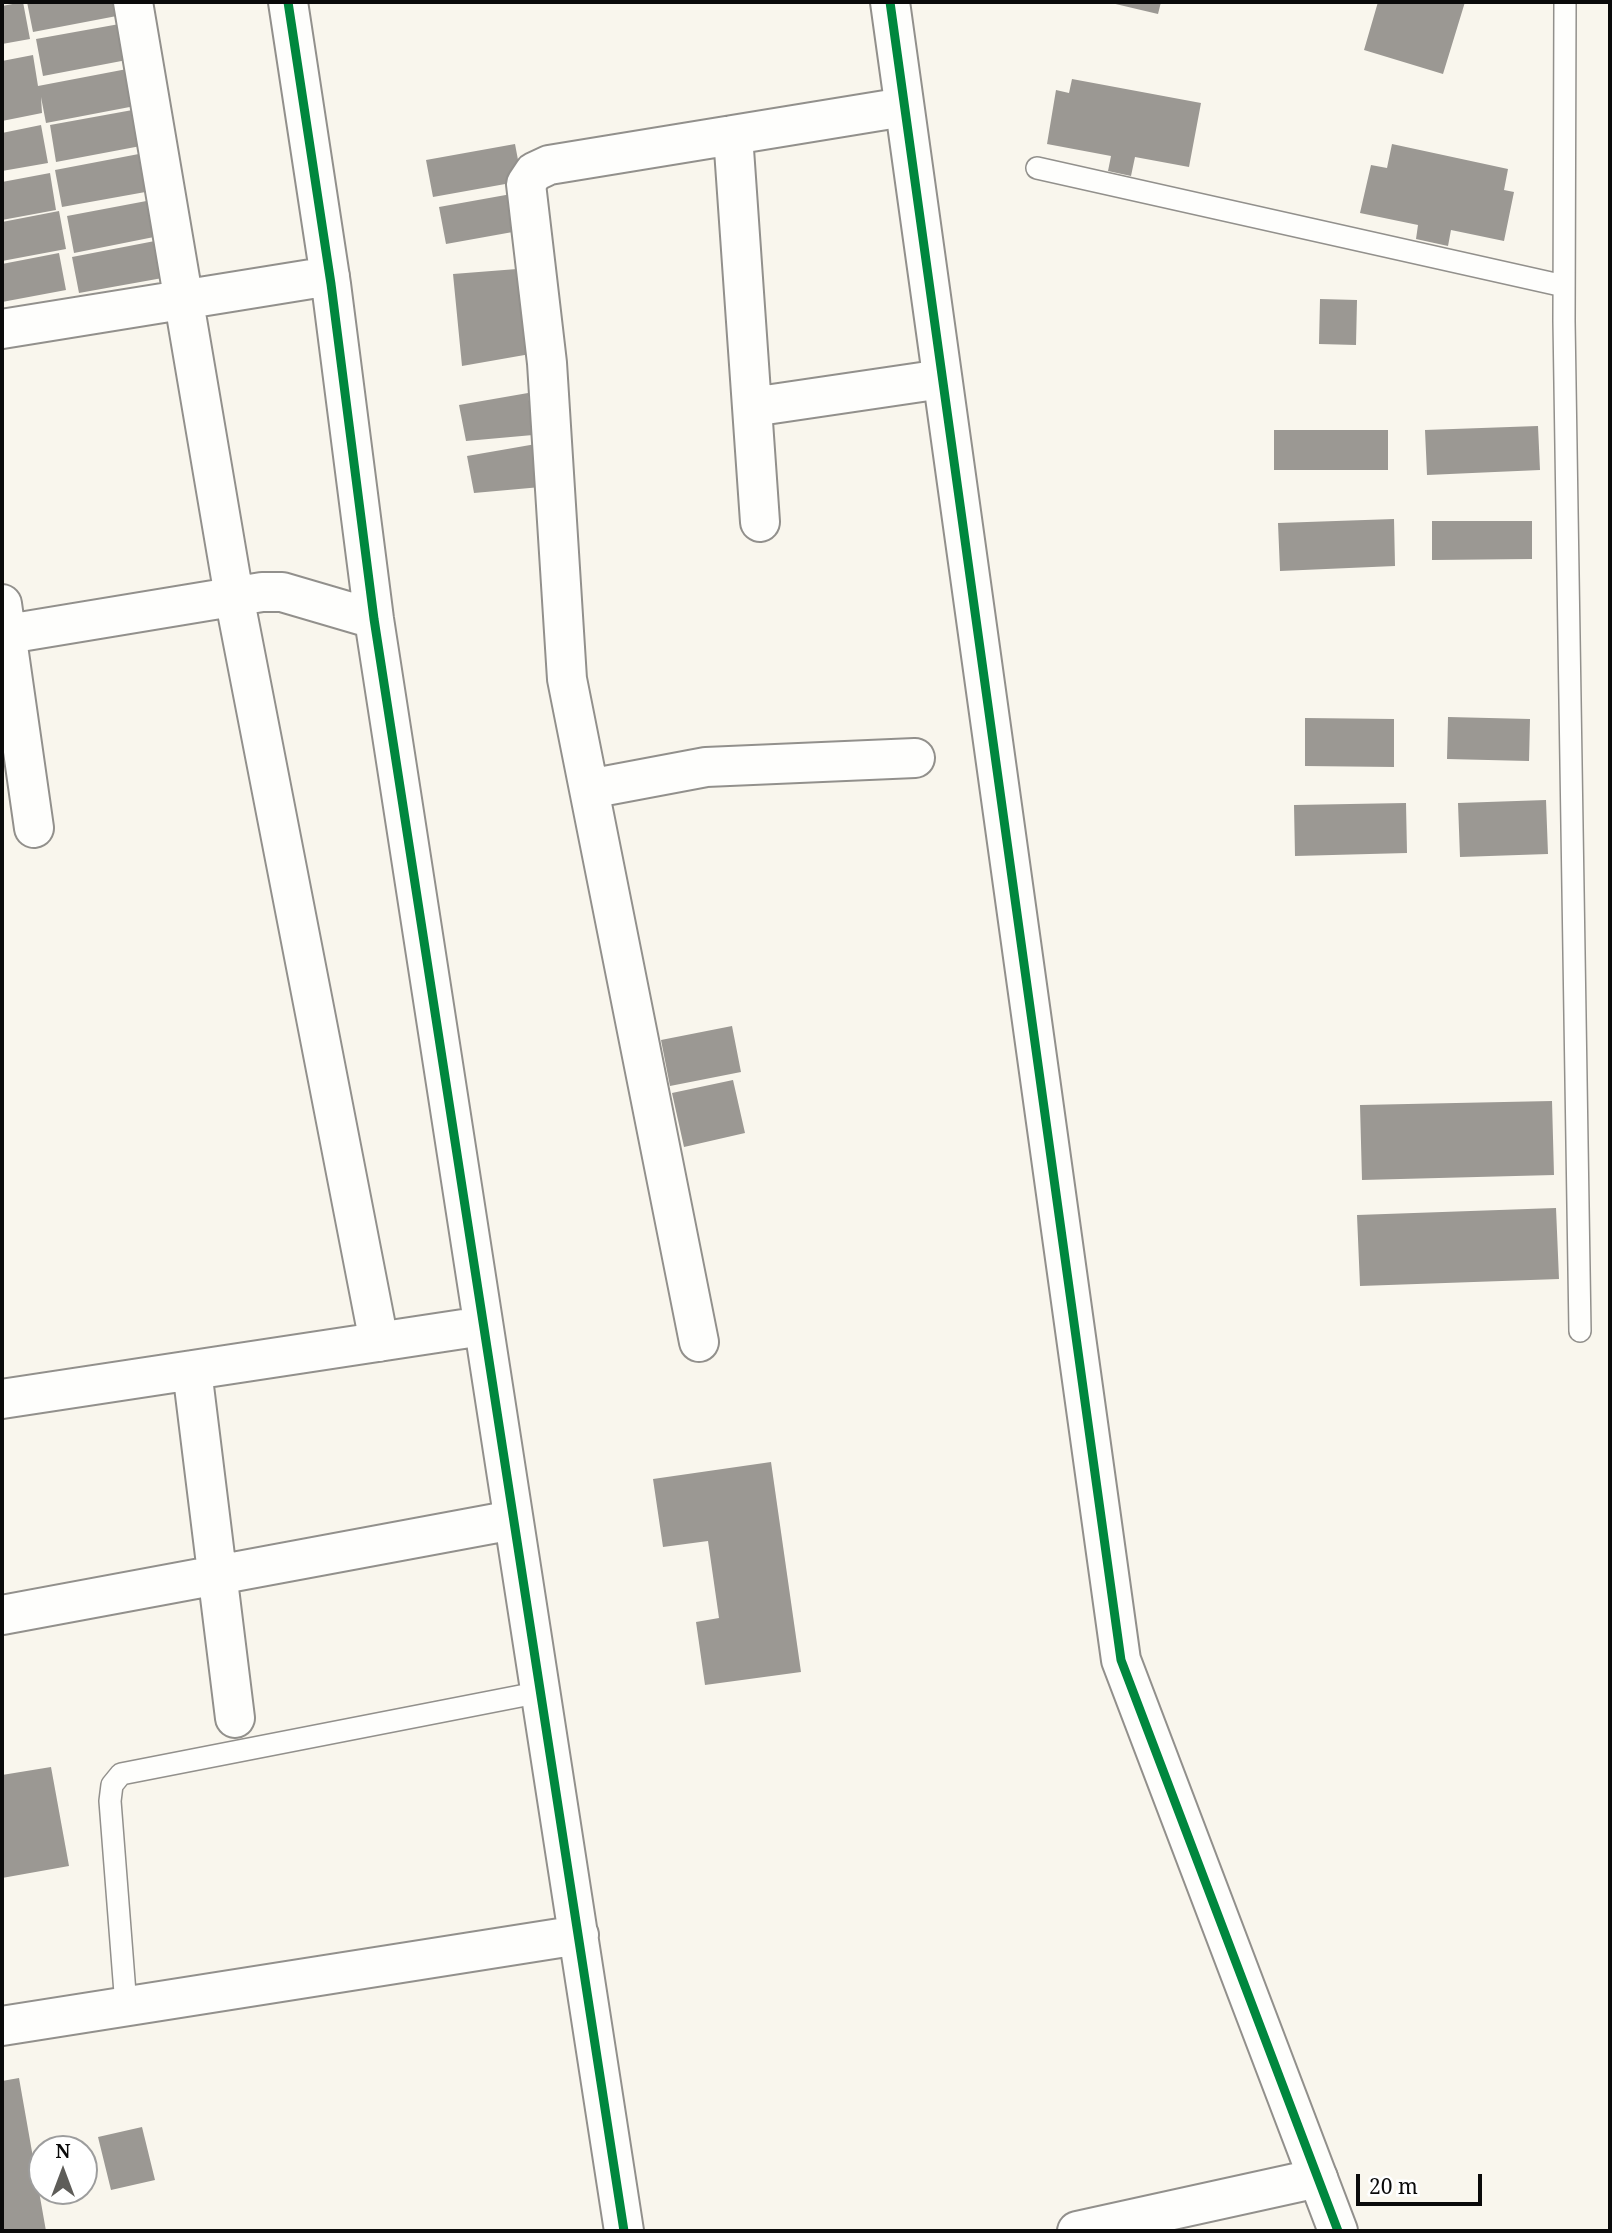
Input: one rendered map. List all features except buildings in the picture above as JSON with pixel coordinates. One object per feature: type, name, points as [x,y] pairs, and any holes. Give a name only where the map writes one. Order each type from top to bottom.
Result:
[{"type":"street","points":[[133,2],[234,596],[379,1342]]},
{"type":"street","points":[[288,2],[330,276],[374,619],[624,2231]]},
{"type":"street","points":[[890,2],[1121,1660],[1338,2231]]},
{"type":"street","points":[[699,1342],[566,680],[547,363],[526,184],[534,172],[549,165],[904,107]]},
{"type":"street","points":[[733,135],[761,522]]},
{"type":"street","points":[[2,329],[330,276]]},
{"type":"street","points":[[752,407],[942,379]]},
{"type":"street","points":[[34,828],[3,624],[282,592],[374,619]]},
{"type":"street","points":[[589,789],[706,767],[915,758]]},
{"type":"street","points":[[2,1399],[483,1326]]},
{"type":"street","points":[[192,1370],[235,1718]]},
{"type":"street","points":[[2,1615],[513,1520]]},
{"type":"street","points":[[2,2026],[579,1935]]},
{"type":"street","points":[[1077,2231],[1318,2178]]},
{"type":"lane","points":[[1565,2],[1564,286],[1580,1331]]},
{"type":"lane","points":[[1037,168],[1564,286]]},
{"type":"lane","points":[[126,2007],[110,1801],[112,1785],[121,1774],[541,1692]]},
{"type":"cycle path","points":[[288,2],[331,284],[374,619],[624,2231]]},
{"type":"cycle path","points":[[890,2],[1121,1660],[1338,2231]]}]
